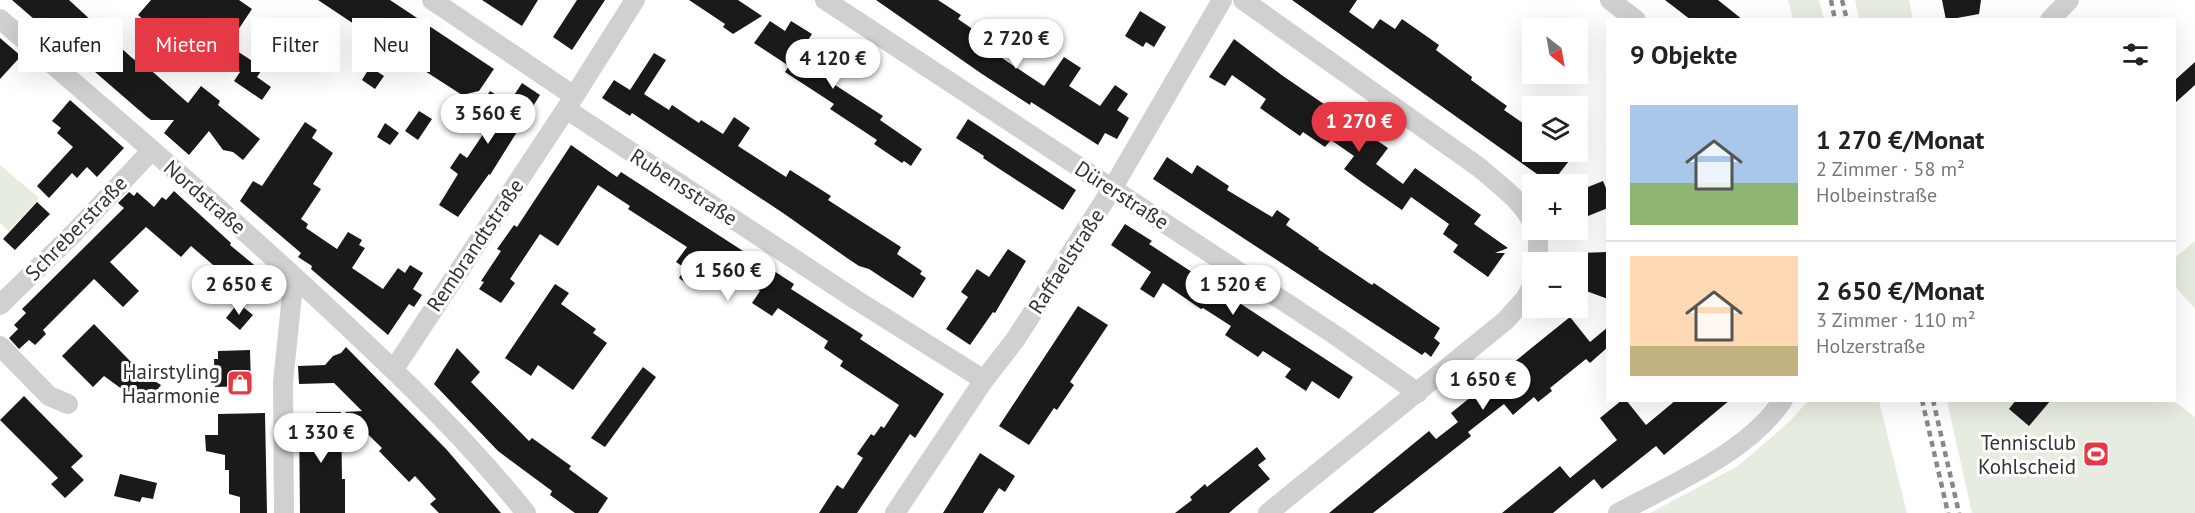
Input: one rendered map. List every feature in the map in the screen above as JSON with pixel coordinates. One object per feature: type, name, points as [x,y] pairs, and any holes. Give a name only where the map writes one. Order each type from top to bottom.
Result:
[{"type":"street","name":"Rubensstraße","points":[[432,0],[570,103],[858,301],[984,380]]},
{"type":"street","name":"Rembrandtstraße","points":[[394,369],[570,103],[635,0]]},
{"type":"street","name":"Dürerstraße","points":[[825,0],[1335,335],[1418,393]]},
{"type":"street","name":"Raffaelstraße","points":[[895,513],[984,380],[1015,340],[1112,189],[1221,0]]},
{"type":"street","points":[[1243,0],[1480,168],[1522,207]]},
{"type":"street","points":[[1610,0],[1633,18]]},
{"type":"street","points":[[2052,18],[2069,0]]},
{"type":"street","name":"Nordstraße","points":[[0,19],[294,276],[394,369],[494,472],[526,513]]},
{"type":"street","name":"Schreberstraße","points":[[0,305],[74,233],[152,150]]},
{"type":"street","points":[[284,513],[283,382],[294,276]]},
{"type":"street","points":[[1268,513],[1418,393],[1505,321],[1522,304]]},
{"type":"street","points":[[0,346],[49,396],[68,404]]},
{"type":"street","points":[[1618,513],[1721,457],[1751,436],[1782,402]]},
{"type":"shaded area","points":[[1788,0],[1819,0],[1824,18],[1793,18]]},
{"type":"shaded area","points":[[1855,0],[1909,0],[1913,18],[1859,18]]},
{"type":"shaded area","points":[[0,165],[39,198],[9,231],[0,223]]},
{"type":"shaded area","points":[[2195,241],[2195,309],[2176,287],[2176,257]]},
{"type":"shaded area","points":[[1807,402],[1879,402],[1907,513],[1650,513],[1738,466],[1790,421]]},
{"type":"shaded area","name":"Tennisclub Kohlscheid","points":[[1947,402],[2175,402],[2195,417],[2195,513],[1972,513]]},
{"type":"building","points":[[12,0],[69,0],[89,18],[33,18]]},
{"type":"building","points":[[151,0],[239,0],[252,9],[239,28],[239,18],[142,18],[138,15]]},
{"type":"building","points":[[318,0],[390,0],[417,18],[352,18],[352,23]]},
{"type":"building","points":[[482,0],[538,0],[522,26]]},
{"type":"building","points":[[577,0],[605,0],[572,50],[553,37]]},
{"type":"building","points":[[689,0],[738,0],[762,16],[733,34],[723,27],[725,24]]},
{"type":"building","points":[[876,0],[938,0],[961,15],[958,19],[984,37],[991,26],[1004,35],[993,52],[1044,86],[1064,57],[1081,68],[1069,86],[1100,106],[1115,85],[1128,94],[1117,110],[1129,118],[1117,139],[1105,133],[1098,145],[982,74]]},
{"type":"building","points":[[1292,0],[1357,0],[1349,12],[1373,29],[1380,19],[1395,29],[1402,19],[1439,45],[1436,50],[1472,77],[1471,80],[1507,106],[1504,110],[1522,122],[1522,162],[1568,162],[1559,174],[1537,174]]},
{"type":"building","points":[[1665,0],[1718,0],[1740,18],[1688,18]]},
{"type":"building","points":[[1942,0],[1981,0],[1979,14],[1946,18]]},
{"type":"building","points":[[1140,11],[1166,27],[1154,47],[1146,42],[1143,47],[1125,36]]},
{"type":"building","points":[[770,21],[785,31],[791,21],[812,34],[799,54],[835,78],[832,83],[883,116],[880,120],[922,149],[911,166],[904,161],[902,163],[874,144],[877,140],[830,109],[834,104],[785,72],[789,66],[754,43]]},
{"type":"building","points":[[430,27],[494,69],[479,91],[462,95],[426,72],[430,72]]},
{"type":"building","points":[[0,38],[18,53],[18,59],[0,79]]},
{"type":"building","points":[[1234,39],[1283,76],[1388,148],[1376,164],[1403,184],[1415,168],[1481,215],[1474,224],[1508,248],[1495,253],[1505,253],[1488,277],[1453,252],[1458,245],[1443,234],[1449,224],[1411,197],[1402,210],[1344,169],[1354,156],[1331,140],[1325,147],[1303,132],[1300,136],[1260,108],[1266,99],[1232,75],[1225,86],[1209,77]]},
{"type":"building","points":[[123,50],[135,60],[135,72],[153,72],[188,103],[201,86],[220,101],[218,105],[260,139],[243,160],[233,152],[223,150],[209,131],[189,155],[164,133],[174,120],[151,120],[95,72],[123,72]]},
{"type":"building","points":[[239,52],[251,60],[251,72],[260,72],[257,77],[271,87],[262,100],[234,81],[240,72]]},
{"type":"building","points":[[654,53],[666,60],[644,94],[669,110],[672,105],[699,123],[701,120],[723,134],[734,117],[750,128],[738,146],[786,177],[790,170],[831,196],[828,200],[901,247],[897,254],[922,271],[920,274],[926,278],[913,298],[869,269],[859,266],[632,113],[630,116],[602,98],[614,80],[630,90]]},
{"type":"building","points":[[2195,62],[2195,85],[2176,102],[2176,79]]},
{"type":"building","points":[[367,72],[378,72],[384,76],[375,89],[362,80]]},
{"type":"building","points":[[522,83],[540,95],[490,175],[458,217],[439,205],[458,174],[450,168],[460,153],[467,158],[488,127],[473,117],[490,91],[509,103]]},
{"type":"building","points":[[70,100],[124,148],[97,177],[87,167],[77,178],[72,173],[49,198],[37,186],[73,147],[57,133],[61,128],[52,121]]},
{"type":"building","points":[[419,111],[432,119],[418,140],[405,131]]},
{"type":"building","points":[[968,119],[1076,190],[1063,210],[956,138]]},
{"type":"building","points":[[305,122],[317,130],[312,138],[333,153],[313,184],[321,189],[301,219],[308,224],[306,228],[337,249],[348,232],[362,240],[359,245],[365,248],[352,268],[383,289],[398,268],[405,273],[410,265],[423,273],[413,289],[422,295],[414,307],[409,304],[388,335],[311,269],[312,266],[298,257],[301,253],[240,201],[253,181],[262,186]]},
{"type":"building","points":[[385,123],[399,133],[390,145],[377,137]]},
{"type":"building","points":[[571,145],[617,177],[621,172],[794,284],[791,289],[863,335],[860,339],[944,394],[915,438],[910,434],[857,513],[819,513],[837,485],[843,489],[863,458],[857,454],[871,434],[874,436],[881,426],[884,428],[899,405],[840,366],[843,361],[824,348],[828,341],[778,308],[772,316],[752,303],[760,291],[710,260],[691,287],[679,278],[685,268],[676,262],[687,247],[628,209],[630,206],[598,185],[558,246],[540,234],[510,279],[515,283],[501,303],[479,289],[484,282],[481,281],[501,251],[497,249],[514,225],[517,227]]},
{"type":"building","points":[[1167,157],[1192,174],[1197,165],[1229,186],[1227,190],[1272,217],[1277,210],[1290,219],[1286,225],[1318,249],[1372,285],[1374,283],[1440,328],[1434,338],[1440,343],[1431,357],[1425,352],[1422,355],[1153,179]]},
{"type":"building","points":[[1603,181],[1606,188],[1606,209],[1588,216],[1588,187]]},
{"type":"building","points":[[174,191],[231,243],[230,245],[259,269],[258,271],[263,275],[247,294],[191,246],[181,257],[146,227],[110,262],[139,291],[123,307],[94,279],[43,330],[46,334],[35,345],[29,340],[19,349],[9,338],[18,329],[14,325],[26,313],[22,309],[124,208],[118,203],[129,192],[134,196],[137,192],[154,207],[162,197],[166,200]]},
{"type":"building","points":[[37,202],[50,214],[15,250],[3,239]]},
{"type":"building","points":[[1125,224],[1152,241],[1149,244],[1353,377],[1339,399],[1312,381],[1306,391],[1285,377],[1291,369],[1263,351],[1258,357],[1225,335],[1231,326],[1163,283],[1154,298],[1140,289],[1151,272],[1111,245]]},
{"type":"building","points":[[1008,249],[1026,261],[995,313],[993,312],[970,345],[946,329],[968,297],[961,292],[977,269],[989,277]]},
{"type":"building","points":[[1606,252],[1606,298],[1588,292],[1588,253]]},
{"type":"building","points":[[555,284],[569,293],[561,304],[596,329],[593,333],[607,343],[573,390],[538,365],[531,376],[505,358]]},
{"type":"building","points":[[238,303],[253,315],[240,330],[226,318]]},
{"type":"building","points":[[1078,306],[1108,325],[1070,382],[1074,385],[1057,410],[1054,408],[1029,445],[999,426]]},
{"type":"building","points":[[1569,318],[1590,342],[1606,329],[1606,349],[1590,363],[1586,359],[1550,388],[1552,391],[1538,402],[1534,397],[1513,415],[1504,404],[1468,432],[1471,436],[1373,513],[1329,513],[1429,431],[1436,439],[1458,422],[1451,413]]},
{"type":"building","points":[[94,324],[131,362],[155,378],[153,380],[161,385],[145,406],[104,376],[93,387],[62,356]]},
{"type":"building","points":[[346,347],[447,450],[501,513],[439,513],[430,504],[436,499],[415,476],[409,482],[379,451],[382,448],[345,412],[362,411],[334,383],[299,384],[298,366],[325,365]]},
{"type":"building","points":[[457,348],[480,372],[471,382],[529,441],[532,438],[571,466],[569,469],[608,498],[598,513],[575,513],[550,495],[552,491],[498,451],[434,384]]},
{"type":"building","points":[[250,350],[251,386],[215,387],[214,359],[218,359],[218,351]]},
{"type":"building","points":[[643,367],[656,377],[605,447],[591,438]]},
{"type":"building","points":[[24,396],[83,456],[71,467],[84,480],[65,498],[51,484],[58,478],[0,420]]},
{"type":"building","points":[[1620,402],[1628,402],[1646,425],[1674,402],[1728,402],[1664,455],[1656,446],[1602,489],[1594,479],[1553,513],[1502,513],[1560,466],[1570,478],[1617,440],[1600,418]]},
{"type":"building","points":[[2014,402],[2049,402],[2029,426],[2009,409]]},
{"type":"building","points":[[316,412],[341,412],[345,513],[300,513],[299,415],[316,415]]},
{"type":"building","points":[[265,413],[267,513],[240,513],[240,497],[229,494],[229,470],[225,470],[225,455],[206,451],[205,435],[218,435],[218,414]]},
{"type":"building","points":[[1257,447],[1266,459],[1258,465],[1270,479],[1229,513],[1175,513],[1192,500],[1190,497],[1205,484],[1207,487]]},
{"type":"building","points":[[980,453],[1015,476],[1005,492],[999,488],[983,513],[943,513]]},
{"type":"building","points":[[120,474],[157,483],[153,499],[142,497],[140,502],[114,496]]},
{"type":"railway","points":[[1831,0],[1835,18]]},
{"type":"railway","points":[[1842,0],[1846,18]]},
{"type":"railway","points":[[1922,402],[1948,513]]},
{"type":"railway","points":[[1933,402],[1959,513]]},
{"type":"place","name":"Hairstyling Haarmonie","points":[[240,383]]},
{"type":"place","name":"Tennisclub Kohlscheid","points":[[2096,454]]}]
